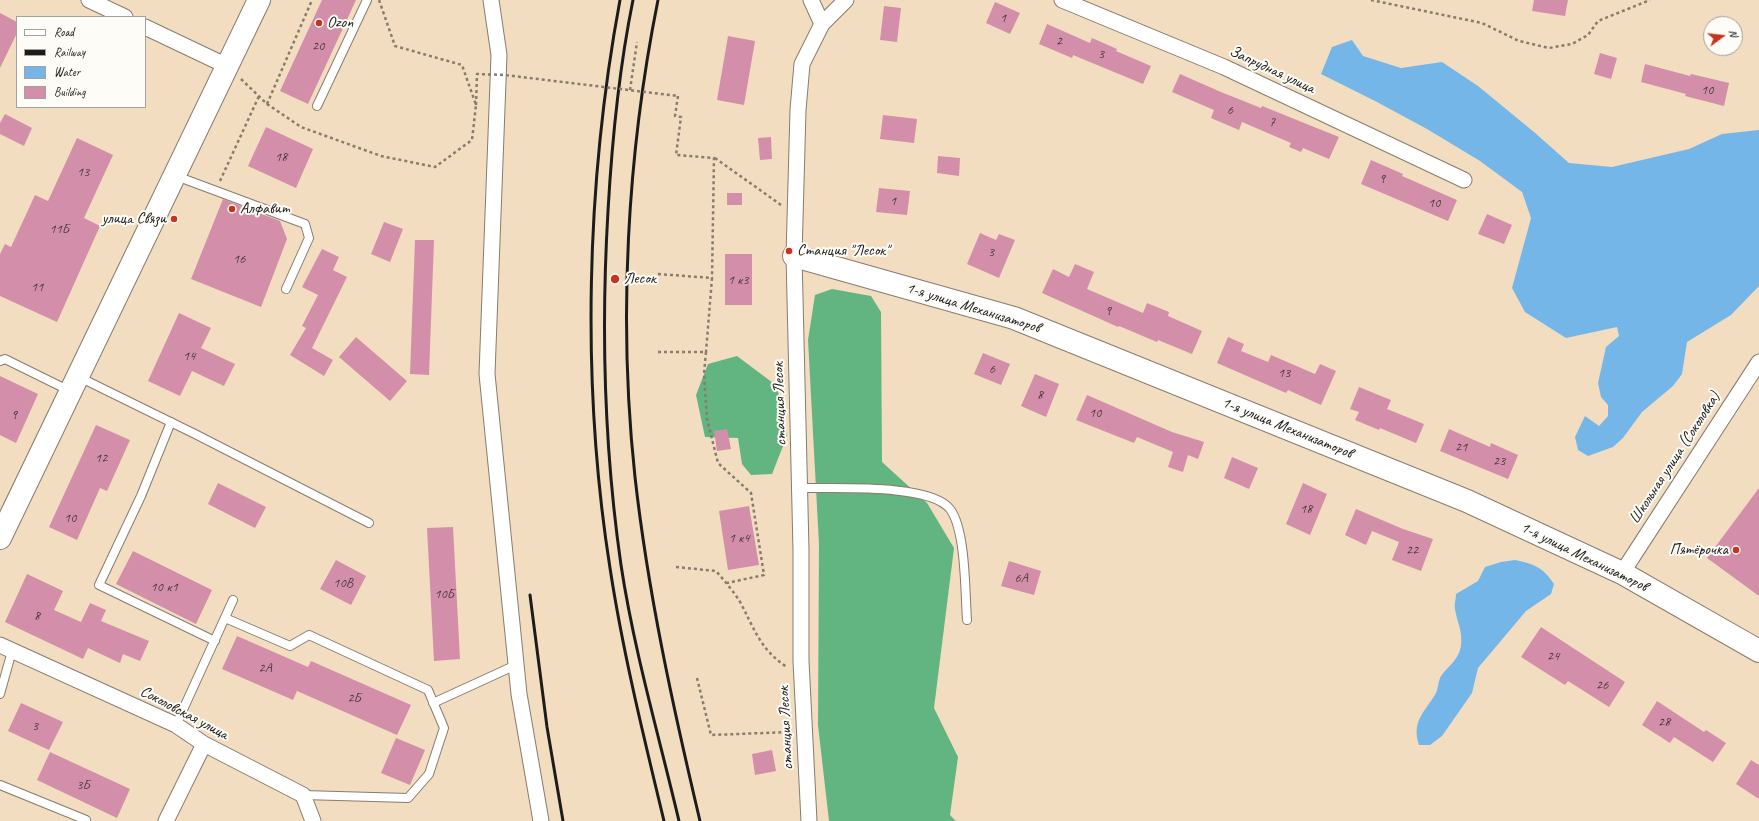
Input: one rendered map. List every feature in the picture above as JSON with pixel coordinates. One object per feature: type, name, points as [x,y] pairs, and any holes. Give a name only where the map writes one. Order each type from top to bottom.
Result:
[{"type":"street","points":[[89,0],[123,16]]},
{"type":"street","points":[[0,538],[259,0]]},
{"type":"street","points":[[491,0],[500,55],[487,374],[519,694],[541,821]]},
{"type":"street","points":[[811,0],[822,24]]},
{"type":"street","name":"станция Лесок","points":[[809,821],[802,676],[800,488],[794,256],[798,110],[802,64],[822,24],[846,0]]},
{"type":"street","name":"Запрудная улица","points":[[1062,0],[1224,67],[1464,180]]},
{"type":"street","points":[[146,27],[228,66]]},
{"type":"street","name":"1-я улица Механизаторов","points":[[794,256],[1014,318],[1467,501],[1622,573],[1759,651]]},
{"type":"street","name":"Школьная улица (Соколовка)","points":[[1622,573],[1759,362]]},
{"type":"street","name":"Соколовская улица","points":[[6,648],[176,725],[204,744],[303,795]]},
{"type":"street","points":[[166,821],[204,744]]},
{"type":"street","points":[[303,795],[314,821]]},
{"type":"lane","points":[[317,106],[367,0]]},
{"type":"lane","points":[[175,175],[305,224],[309,238],[286,289]]},
{"type":"lane","points":[[0,361],[5,359],[171,422],[370,523]]},
{"type":"lane","points":[[171,422],[141,496],[99,585],[215,641]]},
{"type":"lane","points":[[800,488],[899,490],[938,499],[950,510],[959,531],[967,620]]},
{"type":"lane","points":[[176,725],[233,600]]},
{"type":"lane","points":[[225,618],[290,646],[309,635],[428,690],[444,728],[429,774],[408,798],[303,795]]},
{"type":"lane","points":[[0,694],[6,648]]},
{"type":"lane","points":[[433,703],[516,665]]},
{"type":"lane","points":[[0,785],[86,820]]},
{"type":"path","points":[[267,104],[312,0]]},
{"type":"path","points":[[379,0],[395,46],[462,65],[476,105]]},
{"type":"path","points":[[1371,0],[1482,23],[1519,41],[1549,48],[1572,44],[1588,36],[1598,21],[1650,0]]},
{"type":"path","points":[[630,90],[637,42]]},
{"type":"path","points":[[228,66],[267,104],[301,127],[381,156],[435,167],[472,140],[476,105],[477,74],[505,75],[678,96],[675,116],[681,117],[676,155],[714,158],[795,215]]},
{"type":"path","points":[[215,190],[259,96]]},
{"type":"path","points":[[714,158],[712,278],[704,374],[707,419],[718,463],[751,493],[764,575],[727,583]]},
{"type":"path","points":[[658,274],[712,278]]},
{"type":"path","points":[[658,352],[706,352]]},
{"type":"path","points":[[676,567],[716,571],[739,600],[752,629],[766,650],[780,662],[802,676]]},
{"type":"path","points":[[697,678],[711,735],[804,732]]},
{"type":"green space","points":[[832,289],[871,296],[881,312],[882,462],[927,503],[954,548],[934,708],[958,757],[950,815],[956,821],[829,821],[818,725],[819,544],[808,340],[815,295]]},
{"type":"green space","points":[[737,356],[777,386],[787,436],[772,474],[751,475],[742,464],[738,438],[705,437],[696,395],[708,364]]},
{"type":"water","points":[[1352,40],[1363,56],[1401,68],[1442,62],[1478,86],[1569,163],[1612,167],[1689,149],[1722,134],[1759,130],[1759,286],[1731,315],[1687,342],[1682,374],[1673,386],[1642,412],[1623,438],[1613,447],[1588,456],[1578,450],[1575,437],[1585,416],[1599,426],[1608,416],[1608,405],[1601,397],[1598,383],[1606,347],[1619,336],[1617,327],[1566,338],[1525,312],[1512,288],[1531,218],[1522,192],[1480,161],[1427,129],[1321,74],[1332,47]]},
{"type":"water","points":[[1515,560],[1528,563],[1542,570],[1554,584],[1551,594],[1526,611],[1478,668],[1472,693],[1442,736],[1430,745],[1419,745],[1417,729],[1420,717],[1436,693],[1440,678],[1460,651],[1461,631],[1455,607],[1456,594],[1478,581],[1485,567],[1501,562]]},
{"type":"building","points":[[322,0],[356,0],[308,104],[280,91]]},
{"type":"building","points":[[1534,0],[1568,0],[1565,16],[1532,11]]},
{"type":"building","points":[[995,2],[1020,13],[1010,34],[986,23]]},
{"type":"building","points":[[884,6],[901,8],[897,42],[880,40]]},
{"type":"building","points":[[0,13],[16,21],[16,35],[0,68]]},
{"type":"building","points":[[1047,24],[1090,43],[1092,38],[1117,49],[1116,51],[1151,66],[1143,84],[1073,55],[1072,58],[1039,44]]},
{"type":"building","points":[[728,36],[755,41],[744,105],[717,100]]},
{"type":"building","points":[[1600,53],[1617,58],[1611,79],[1594,74]]},
{"type":"building","points":[[1645,64],[1690,76],[1691,74],[1729,83],[1724,106],[1685,96],[1686,94],[1641,82]]},
{"type":"building","points":[[1180,74],[1261,108],[1262,106],[1339,137],[1329,159],[1303,148],[1301,152],[1289,147],[1291,143],[1242,122],[1239,130],[1211,118],[1214,110],[1172,92]]},
{"type":"building","points":[[5,114],[32,128],[24,146],[0,134],[0,123]]},
{"type":"building","points":[[883,115],[917,119],[914,143],[880,139]]},
{"type":"building","points":[[266,127],[313,149],[296,188],[248,166]]},
{"type":"building","points":[[771,137],[772,159],[760,160],[758,138]]},
{"type":"building","points":[[77,138],[113,155],[84,218],[100,226],[57,322],[0,296],[0,254],[5,244],[11,247],[35,195],[48,201]]},
{"type":"building","points":[[938,156],[960,158],[959,176],[937,173]]},
{"type":"building","points":[[1371,160],[1403,174],[1402,176],[1457,200],[1448,221],[1361,184]]},
{"type":"building","points":[[879,188],[910,191],[907,215],[876,212]]},
{"type":"building","points":[[727,193],[742,193],[742,205],[727,205]]},
{"type":"building","points":[[223,199],[280,221],[287,239],[261,307],[191,279]]},
{"type":"building","points":[[1487,214],[1512,225],[1504,244],[1478,234]]},
{"type":"building","points":[[384,222],[403,229],[390,262],[371,254]]},
{"type":"building","points":[[980,233],[996,240],[999,234],[1015,240],[999,278],[967,264]]},
{"type":"building","points":[[415,240],[434,240],[429,375],[410,374]]},
{"type":"building","points":[[322,249],[339,257],[333,270],[347,277],[312,348],[333,360],[324,376],[290,355],[306,328],[302,326],[318,295],[302,287]]},
{"type":"building","points":[[725,254],[752,254],[752,305],[725,305]]},
{"type":"building","points":[[1075,264],[1094,272],[1087,289],[1143,313],[1147,303],[1169,312],[1168,316],[1202,331],[1192,354],[1158,340],[1157,342],[1119,326],[1118,327],[1042,293],[1053,269],[1069,277]]},
{"type":"building","points":[[179,313],[211,328],[201,348],[235,364],[224,386],[192,371],[180,396],[148,381]]},
{"type":"building","points":[[356,337],[407,381],[390,401],[339,357]]},
{"type":"building","points":[[1228,337],[1244,344],[1241,351],[1268,362],[1271,355],[1315,374],[1320,364],[1336,371],[1321,405],[1288,390],[1286,393],[1217,363]]},
{"type":"building","points":[[983,353],[1010,364],[1001,385],[974,374]]},
{"type":"building","points":[[1035,374],[1059,384],[1046,417],[1021,406]]},
{"type":"building","points":[[0,376],[38,394],[16,443],[0,435]]},
{"type":"building","points":[[1359,387],[1391,400],[1387,409],[1424,424],[1416,443],[1380,428],[1379,430],[1355,420],[1359,412],[1350,409]]},
{"type":"building","points":[[1087,395],[1172,432],[1204,442],[1198,459],[1188,455],[1183,472],[1168,467],[1173,452],[1137,437],[1134,443],[1076,420]]},
{"type":"building","points":[[96,425],[130,440],[107,491],[100,488],[77,540],[49,527]]},
{"type":"building","points":[[727,429],[731,449],[717,451],[714,431]]},
{"type":"building","points":[[1449,429],[1490,447],[1491,443],[1518,455],[1508,479],[1440,451]]},
{"type":"building","points":[[1232,457],[1258,468],[1249,489],[1224,478]]},
{"type":"building","points":[[218,483],[266,507],[255,528],[208,504]]},
{"type":"building","points":[[1303,483],[1327,494],[1310,535],[1286,524]]},
{"type":"building","name":"Пятёрочка","points":[[1759,488],[1759,596],[1707,558]]},
{"type":"building","points":[[749,506],[759,565],[728,570],[719,511]]},
{"type":"building","points":[[1356,509],[1403,529],[1433,539],[1421,571],[1392,560],[1399,542],[1372,531],[1366,545],[1345,535]]},
{"type":"building","points":[[453,527],[460,659],[434,661],[427,528]]},
{"type":"building","points":[[133,551],[212,590],[196,624],[116,584]]},
{"type":"building","points":[[336,560],[366,576],[351,605],[320,589]]},
{"type":"building","points":[[1009,561],[1041,571],[1034,595],[1001,586]]},
{"type":"building","points":[[27,574],[63,591],[54,610],[81,622],[90,603],[106,610],[101,621],[149,641],[140,661],[123,654],[120,663],[88,648],[83,659],[5,622]]},
{"type":"building","points":[[1541,627],[1625,682],[1609,707],[1568,681],[1565,685],[1521,657]]},
{"type":"building","points":[[237,636],[308,667],[311,661],[411,705],[397,735],[297,691],[293,700],[222,669]]},
{"type":"building","points":[[1657,701],[1704,732],[1706,730],[1726,743],[1713,762],[1674,737],[1670,743],[1642,725]]},
{"type":"building","points":[[21,703],[63,722],[49,750],[8,731]]},
{"type":"building","points":[[396,738],[425,750],[410,785],[381,773]]},
{"type":"building","points":[[772,750],[776,771],[755,775],[752,754]]},
{"type":"building","points":[[50,752],[130,789],[117,818],[37,780]]},
{"type":"building","points":[[1751,760],[1759,765],[1759,799],[1736,784]]},
{"type":"railway","points":[[620,0],[600,140],[594,212],[591,284],[591,356],[601,498],[615,600],[634,695],[664,821]]},
{"type":"railway","points":[[633,0],[617,105],[608,211],[605,300],[608,432],[615,521],[626,597],[679,821]]},
{"type":"railway","points":[[658,0],[647,58],[639,118],[628,238],[627,358],[630,418],[640,520],[654,607],[680,735],[700,821]]},
{"type":"railway","points":[[530,595],[547,727],[563,821]]},
{"type":"place","name":"Ozon","points":[[319,23]]},
{"type":"place","name":"Алфавит","points":[[232,209]]},
{"type":"place","name":"улица Связи","points":[[174,219]]},
{"type":"place","name":"Станция \"Лесок\"","points":[[789,251]]},
{"type":"place","name":"Лесок","points":[[615,279]]},
{"type":"place","name":"Пятёрочка","points":[[1736,550]]}]
